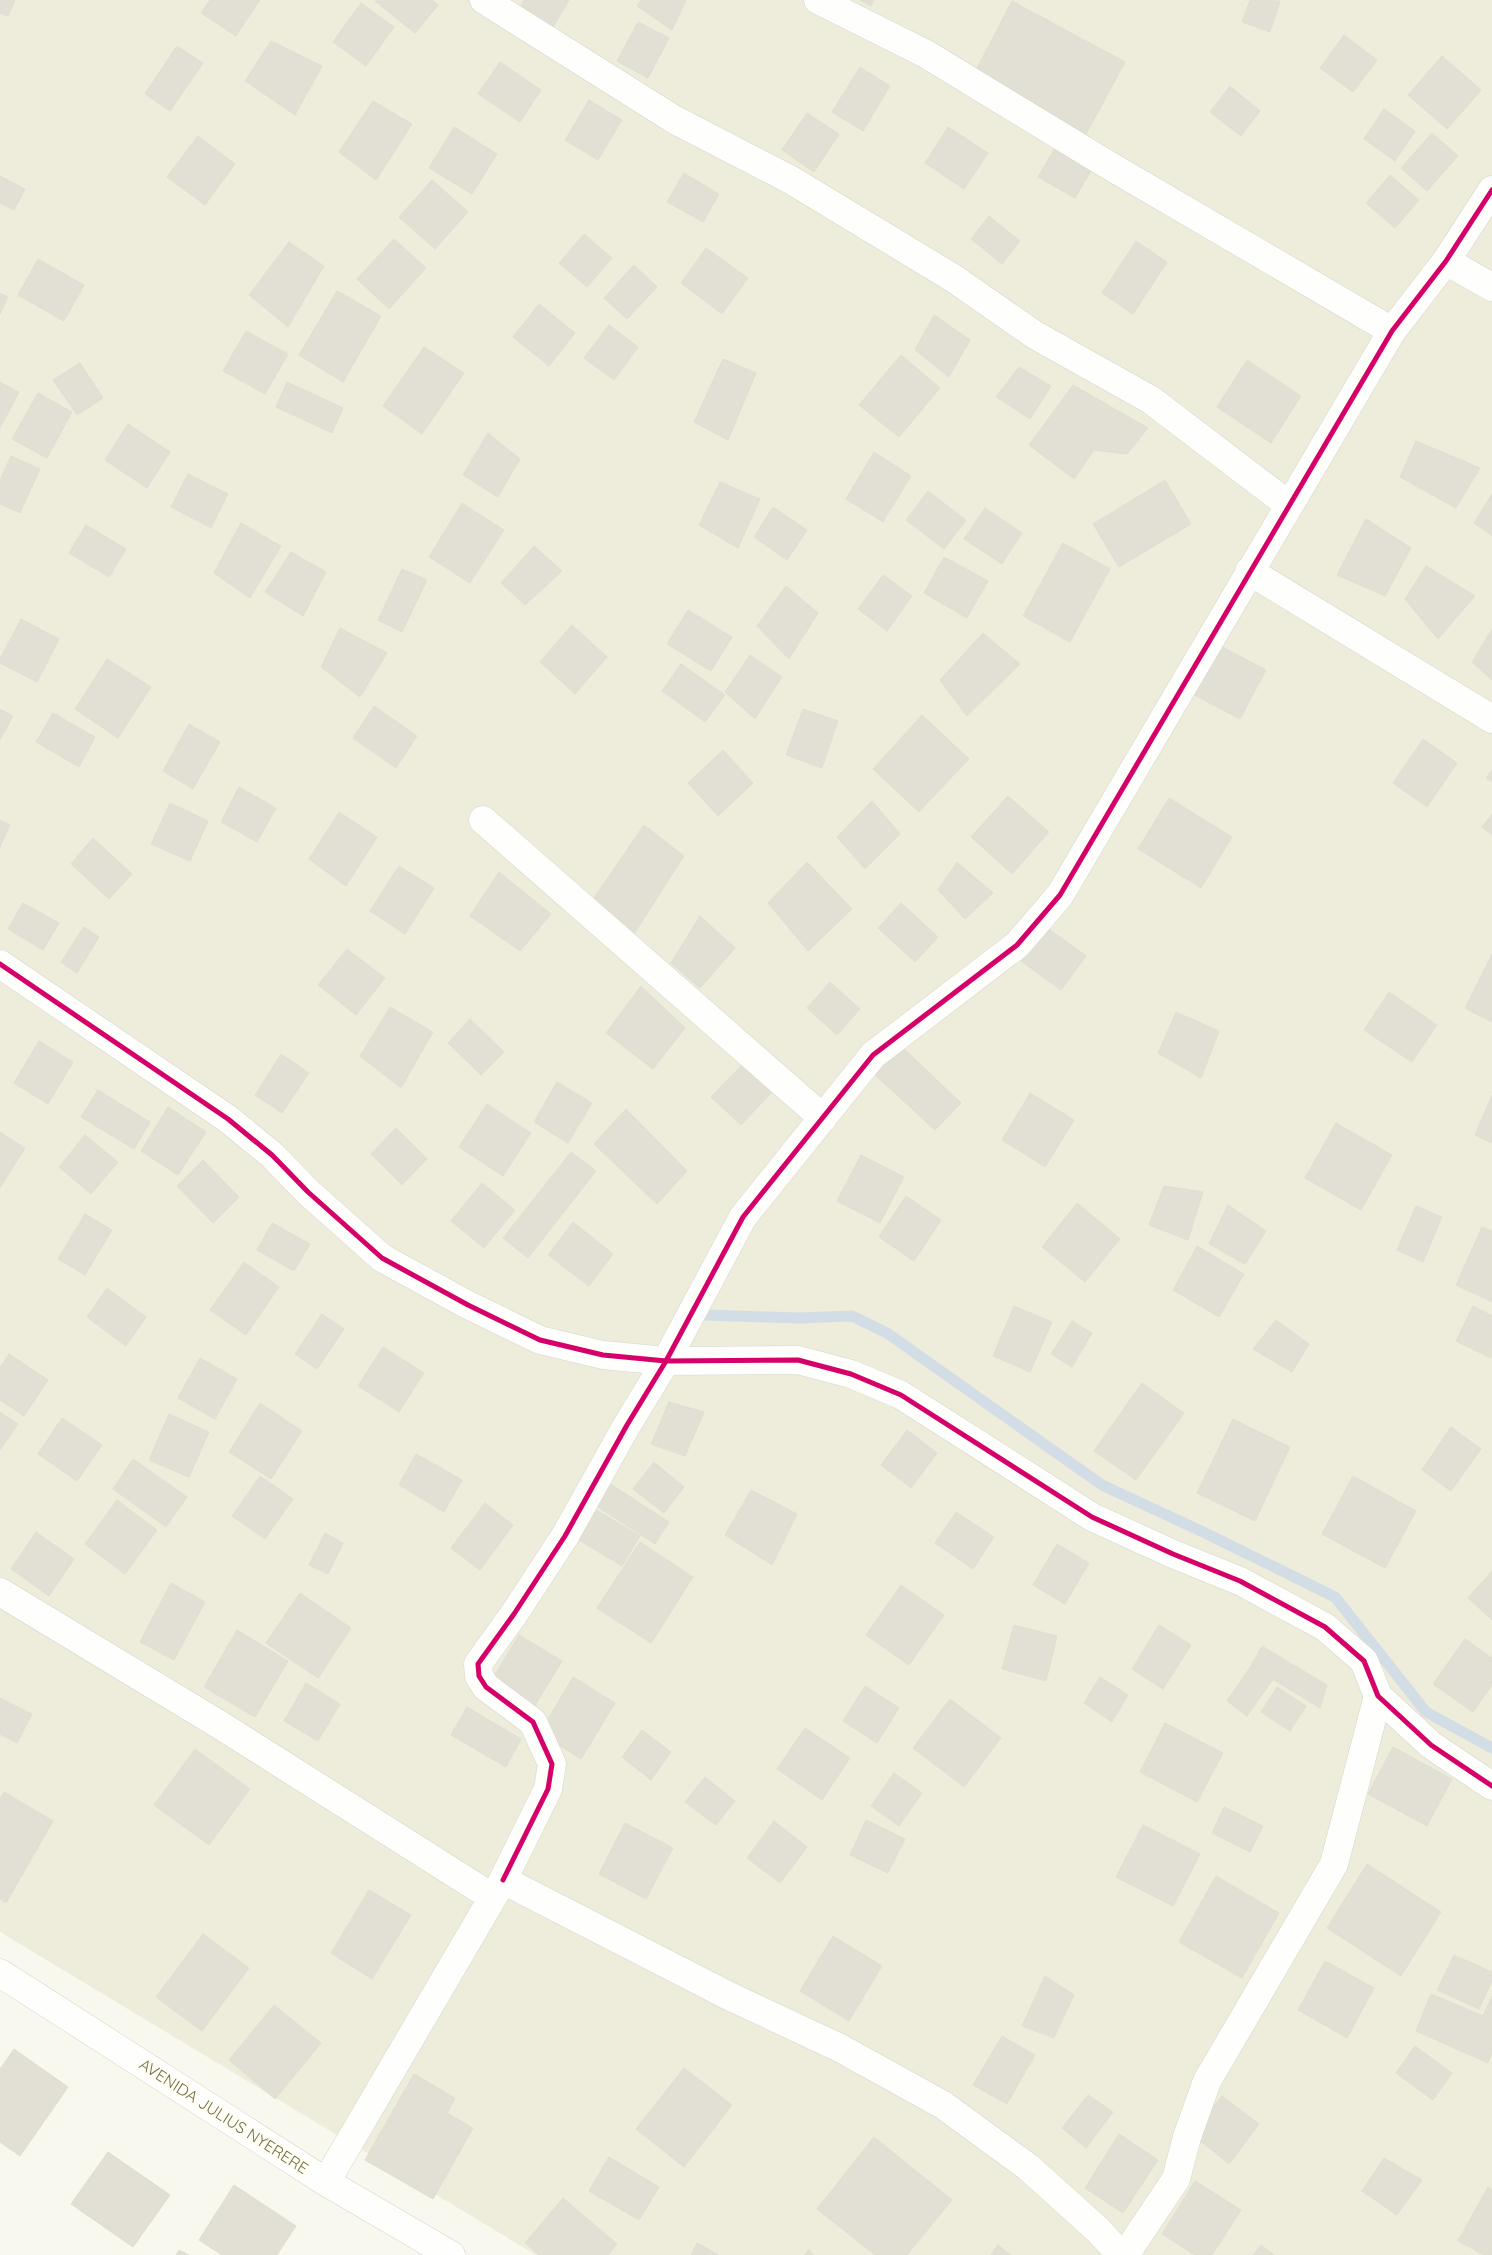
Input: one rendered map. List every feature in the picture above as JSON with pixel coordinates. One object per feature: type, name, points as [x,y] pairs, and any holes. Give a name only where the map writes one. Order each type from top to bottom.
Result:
[{"type":"street","points":[[484,0],[675,120],[791,180],[953,278],[1036,335],[1151,400],[1290,505]]},
{"type":"street","points":[[818,0],[926,54],[1105,163],[1392,331]]},
{"type":"street","points":[[326,2182],[498,1889],[548,1789],[552,1764],[533,1722],[486,1687],[479,1676],[478,1664],[514,1614],[565,1536],[626,1425],[666,1361],[744,1217],[873,1055],[1017,945],[1060,895],[1392,331],[1446,261],[1492,190]]},
{"type":"street","points":[[1446,261],[1492,287]]},
{"type":"street","points":[[1249,571],[1492,719]]},
{"type":"street","points":[[483,820],[823,1118]]},
{"type":"street","points":[[0,964],[228,1119],[272,1155],[308,1192],[382,1258],[468,1305],[540,1340],[603,1355],[666,1361],[798,1360],[851,1374],[900,1394],[1092,1517],[1173,1554],[1240,1581],[1325,1627],[1364,1661],[1378,1696],[1431,1745],[1492,1786]]},
{"type":"street","points":[[0,1592],[220,1725],[498,1889],[840,2048],[944,2105],[1028,2167],[1123,2255],[1176,2179],[1187,2136],[1207,2082],[1334,1864],[1378,1696]]},
{"type":"street","name":"AVENIDA JULIUS NYERERE","points":[[0,1973],[326,2182],[451,2255]]},
{"type":"shaded area","points":[[0,0],[1492,0],[1492,2255],[536,2255],[0,1932]]},
{"type":"building","points":[[0,0],[15,0],[8,16],[0,13]]},
{"type":"building","points":[[210,0],[260,0],[236,36],[201,13]]},
{"type":"building","points":[[432,0],[438,5],[415,33],[375,1]]},
{"type":"building","points":[[524,0],[569,0],[552,29],[519,10]]},
{"type":"building","points":[[641,0],[686,0],[672,30],[637,6]]},
{"type":"building","points":[[860,0],[874,0],[871,6]]},
{"type":"building","points":[[1250,0],[1280,1],[1270,32],[1242,22]]},
{"type":"building","points":[[1012,1],[1125,62],[1086,134],[974,74]]},
{"type":"building","points":[[361,3],[394,27],[366,66],[333,42]]},
{"type":"building","points":[[638,22],[669,38],[648,78],[617,61]]},
{"type":"building","points":[[1344,35],[1377,60],[1353,92],[1320,68]]},
{"type":"building","points":[[271,41],[322,66],[295,115],[245,81]]},
{"type":"building","points":[[177,46],[203,63],[170,111],[145,94]]},
{"type":"building","points":[[1442,56],[1481,90],[1447,129],[1408,95]]},
{"type":"building","points":[[500,62],[541,90],[520,122],[478,94]]},
{"type":"building","points":[[860,67],[890,86],[863,131],[832,112]]},
{"type":"building","points":[[1230,86],[1260,111],[1241,136],[1210,112]]},
{"type":"building","points":[[589,100],[622,120],[598,160],[565,140]]},
{"type":"building","points":[[373,101],[412,124],[376,180],[339,152]]},
{"type":"building","points":[[1384,109],[1415,131],[1395,161],[1364,139]]},
{"type":"building","points":[[807,113],[839,134],[814,172],[782,150]]},
{"type":"building","points":[[454,127],[497,154],[472,194],[429,168]]},
{"type":"building","points":[[948,127],[988,153],[964,189],[925,163]]},
{"type":"building","points":[[1432,133],[1458,156],[1427,191],[1401,168]]},
{"type":"building","points":[[198,136],[235,164],[205,205],[167,177]]},
{"type":"building","points":[[1055,148],[1092,169],[1075,198],[1038,177]]},
{"type":"building","points":[[684,173],[719,194],[703,222],[667,202]]},
{"type":"building","points":[[1390,175],[1419,200],[1395,228],[1366,203]]},
{"type":"building","points":[[0,176],[25,189],[14,210],[0,203]]},
{"type":"building","points":[[432,180],[468,212],[435,249],[399,217]]},
{"type":"building","points":[[989,216],[1020,241],[1002,264],[971,239]]},
{"type":"building","points":[[584,234],[612,258],[587,287],[559,263]]},
{"type":"building","points":[[394,239],[426,268],[389,309],[357,279]]},
{"type":"building","points":[[1136,241],[1167,262],[1133,314],[1102,293]]},
{"type":"building","points":[[289,242],[324,266],[288,327],[249,295]]},
{"type":"building","points":[[706,248],[748,278],[722,314],[681,283]]},
{"type":"building","points":[[38,259],[84,285],[64,321],[18,295]]},
{"type":"building","points":[[634,265],[657,287],[627,319],[604,298]]},
{"type":"building","points":[[337,291],[381,316],[343,382],[299,355]]},
{"type":"building","points":[[0,293],[8,297],[0,314]]},
{"type":"building","points":[[539,304],[575,333],[549,366],[513,337]]},
{"type":"building","points":[[934,315],[970,340],[949,377],[915,350]]},
{"type":"building","points":[[609,325],[638,347],[614,380],[584,358]]},
{"type":"building","points":[[246,331],[288,354],[265,394],[223,371]]},
{"type":"building","points":[[424,347],[464,373],[422,434],[383,406]]},
{"type":"building","points":[[901,355],[940,388],[899,437],[859,405]]},
{"type":"building","points":[[723,359],[756,373],[728,440],[694,422]]},
{"type":"building","points":[[1247,360],[1301,396],[1271,443],[1217,407]]},
{"type":"building","points":[[80,363],[103,398],[77,415],[53,380]]},
{"type":"building","points":[[1019,367],[1051,386],[1030,419],[996,397]]},
{"type":"building","points":[[0,382],[19,392],[0,428]]},
{"type":"building","points":[[287,382],[343,408],[332,433],[276,407]]},
{"type":"building","points":[[1073,385],[1148,428],[1127,454],[1094,450],[1074,479],[1029,445]]},
{"type":"building","points":[[38,393],[72,412],[47,458],[12,439]]},
{"type":"building","points":[[128,424],[170,452],[147,488],[105,460]]},
{"type":"building","points":[[488,433],[520,459],[498,497],[463,475]]},
{"type":"building","points":[[1416,441],[1480,468],[1456,508],[1400,477]]},
{"type":"building","points":[[874,452],[911,476],[883,522],[846,499]]},
{"type":"building","points":[[11,456],[40,469],[20,513],[0,504],[0,480]]},
{"type":"building","points":[[188,474],[228,494],[211,528],[171,507]]},
{"type":"building","points":[[1165,480],[1191,524],[1119,567],[1093,524]]},
{"type":"building","points":[[720,482],[760,499],[738,548],[699,525]]},
{"type":"building","points":[[928,491],[966,520],[944,549],[906,520]]},
{"type":"building","points":[[1492,494],[1492,536],[1474,523]]},
{"type":"building","points":[[462,503],[504,530],[470,583],[429,557]]},
{"type":"building","points":[[773,507],[807,530],[787,560],[754,537]]},
{"type":"building","points":[[985,508],[1022,533],[1002,564],[964,539]]},
{"type":"building","points":[[1366,519],[1411,548],[1385,596],[1337,575]]},
{"type":"building","points":[[241,523],[281,546],[250,598],[214,573]]},
{"type":"building","points":[[86,525],[126,549],[109,577],[69,553]]},
{"type":"building","points":[[1063,543],[1110,569],[1070,642],[1023,616]]},
{"type":"building","points":[[534,546],[562,571],[525,605],[501,583]]},
{"type":"building","points":[[291,552],[326,572],[303,616],[265,592]]},
{"type":"building","points":[[944,557],[988,581],[967,618],[924,593]]},
{"type":"building","points":[[1426,566],[1475,596],[1438,639],[1405,599]]},
{"type":"building","points":[[402,569],[427,580],[402,632],[378,620]]},
{"type":"building","points":[[883,575],[912,596],[887,631],[858,609]]},
{"type":"building","points":[[786,586],[818,613],[789,659],[757,626]]},
{"type":"building","points":[[688,610],[732,637],[711,671],[667,644]]},
{"type":"building","points":[[21,619],[59,639],[37,682],[0,663],[0,659]]},
{"type":"building","points":[[572,625],[607,657],[575,694],[540,662]]},
{"type":"building","points":[[340,628],[387,653],[360,697],[321,667]]},
{"type":"building","points":[[1492,629],[1492,680],[1472,662]]},
{"type":"building","points":[[983,633],[1020,664],[967,716],[940,680]]},
{"type":"building","points":[[1211,641],[1266,670],[1240,719],[1185,690]]},
{"type":"building","points":[[750,655],[782,677],[755,719],[725,692]]},
{"type":"building","points":[[107,659],[151,687],[118,738],[75,709]]},
{"type":"building","points":[[681,664],[725,695],[705,722],[662,691]]},
{"type":"building","points":[[374,706],[417,736],[396,768],[353,738]]},
{"type":"building","points":[[0,709],[13,716],[0,740]]},
{"type":"building","points":[[803,709],[838,721],[822,768],[786,755]]},
{"type":"building","points":[[53,713],[95,737],[79,767],[36,742]]},
{"type":"building","points":[[922,715],[969,759],[919,812],[873,769]]},
{"type":"building","points":[[189,724],[220,742],[193,789],[163,771]]},
{"type":"building","points":[[1423,739],[1457,763],[1427,807],[1393,783]]},
{"type":"building","points":[[723,750],[753,783],[718,816],[688,783]]},
{"type":"building","points":[[1492,770],[1492,782],[1486,778]]},
{"type":"building","points":[[239,787],[276,808],[257,842],[221,822]]},
{"type":"building","points":[[1008,796],[1049,832],[1012,874],[971,837]]},
{"type":"building","points":[[1169,798],[1232,837],[1201,888],[1138,849]]},
{"type":"building","points":[[872,801],[900,834],[865,869],[837,837]]},
{"type":"building","points":[[170,803],[208,821],[190,861],[151,844]]},
{"type":"building","points":[[339,812],[377,837],[346,886],[309,859]]},
{"type":"building","points":[[1492,814],[1492,835],[1482,827]]},
{"type":"building","points":[[0,820],[10,825],[0,847]]},
{"type":"building","points":[[644,825],[684,856],[632,937],[594,898]]},
{"type":"building","points":[[93,838],[132,874],[109,899],[71,864]]},
{"type":"building","points":[[807,862],[852,909],[808,951],[768,903]]},
{"type":"building","points":[[957,862],[993,893],[965,919],[938,890]]},
{"type":"building","points":[[399,866],[434,888],[405,934],[370,911]]},
{"type":"building","points":[[499,872],[551,914],[520,951],[470,916]]},
{"type":"building","points":[[23,903],[59,923],[43,950],[8,929]]},
{"type":"building","points":[[901,903],[938,937],[915,962],[878,928]]},
{"type":"building","points":[[700,916],[735,948],[700,988],[671,963]]},
{"type":"building","points":[[84,927],[99,937],[77,973],[61,962]]},
{"type":"building","points":[[1046,927],[1086,956],[1061,990],[1021,961]]},
{"type":"building","points":[[347,949],[385,978],[356,1015],[318,985]]},
{"type":"building","points":[[1492,954],[1492,1022],[1465,1008]]},
{"type":"building","points":[[830,982],[860,1009],[837,1035],[807,1008]]},
{"type":"building","points":[[641,986],[685,1028],[653,1069],[606,1033]]},
{"type":"building","points":[[1389,992],[1437,1025],[1412,1062],[1364,1030]]},
{"type":"building","points":[[390,1007],[433,1032],[401,1088],[360,1056]]},
{"type":"building","points":[[1176,1012],[1219,1031],[1201,1078],[1158,1053]]},
{"type":"building","points":[[470,1019],[504,1052],[481,1075],[448,1043]]},
{"type":"building","points":[[39,1041],[73,1062],[48,1104],[14,1083]]},
{"type":"building","points":[[900,1045],[961,1103],[935,1130],[873,1073]]},
{"type":"building","points":[[281,1054],[309,1073],[282,1113],[255,1095]]},
{"type":"building","points":[[744,1063],[773,1091],[741,1125],[711,1097]]},
{"type":"building","points":[[557,1082],[592,1103],[568,1143],[534,1122]]},
{"type":"building","points":[[98,1090],[150,1122],[134,1149],[81,1117]]},
{"type":"building","points":[[1030,1093],[1074,1120],[1045,1167],[1002,1140]]},
{"type":"building","points":[[1492,1095],[1492,1143],[1475,1135]]},
{"type":"building","points":[[487,1104],[531,1133],[503,1176],[459,1147]]},
{"type":"building","points":[[168,1107],[206,1132],[178,1175],[141,1151]]},
{"type":"building","points":[[626,1109],[687,1171],[657,1204],[594,1144]]},
{"type":"building","points":[[1336,1123],[1392,1155],[1361,1210],[1305,1178]]},
{"type":"building","points":[[396,1128],[427,1159],[402,1185],[371,1154]]},
{"type":"building","points":[[0,1132],[25,1148],[0,1188]]},
{"type":"building","points":[[85,1135],[118,1162],[91,1194],[59,1167]]},
{"type":"building","points":[[571,1152],[596,1171],[528,1258],[503,1238]]},
{"type":"building","points":[[861,1155],[904,1177],[880,1223],[837,1201]]},
{"type":"building","points":[[203,1160],[239,1197],[213,1223],[177,1186]]},
{"type":"building","points":[[482,1183],[515,1210],[484,1248],[451,1221]]},
{"type":"building","points":[[1164,1186],[1203,1192],[1188,1240],[1149,1225]]},
{"type":"building","points":[[906,1196],[941,1220],[914,1261],[879,1237]]},
{"type":"building","points":[[1077,1203],[1120,1239],[1085,1282],[1042,1247]]},
{"type":"building","points":[[1228,1205],[1266,1231],[1245,1264],[1209,1244]]},
{"type":"building","points":[[1416,1206],[1442,1217],[1423,1262],[1397,1250]]},
{"type":"building","points":[[85,1214],[112,1230],[85,1275],[58,1259]]},
{"type":"building","points":[[573,1222],[613,1254],[589,1286],[548,1255]]},
{"type":"building","points":[[272,1223],[310,1244],[294,1271],[257,1250]]},
{"type":"building","points":[[1482,1227],[1492,1231],[1492,1302],[1456,1285]]},
{"type":"building","points":[[1197,1246],[1244,1274],[1219,1317],[1173,1290]]},
{"type":"building","points":[[244,1262],[279,1287],[246,1335],[210,1310]]},
{"type":"building","points":[[107,1288],[146,1317],[126,1346],[87,1317]]},
{"type":"building","points":[[1014,1306],[1052,1322],[1030,1372],[993,1356]]},
{"type":"building","points":[[1473,1306],[1492,1316],[1491,1358],[1456,1341]]},
{"type":"building","points":[[322,1314],[344,1329],[317,1369],[295,1354]]},
{"type":"building","points":[[1276,1320],[1309,1344],[1292,1372],[1253,1349]]},
{"type":"building","points":[[1072,1321],[1092,1333],[1072,1367],[1051,1354]]},
{"type":"building","points":[[383,1347],[424,1373],[399,1412],[358,1386]]},
{"type":"building","points":[[9,1354],[48,1380],[24,1416],[0,1400],[0,1368]]},
{"type":"building","points":[[200,1358],[237,1379],[215,1419],[178,1398]]},
{"type":"building","points":[[1142,1383],[1184,1413],[1136,1480],[1094,1451]]},
{"type":"building","points":[[669,1402],[704,1412],[685,1456],[651,1444]]},
{"type":"building","points":[[260,1403],[302,1431],[271,1479],[229,1452]]},
{"type":"building","points":[[0,1412],[18,1424],[0,1450]]},
{"type":"building","points":[[169,1414],[209,1432],[189,1477],[149,1460]]},
{"type":"building","points":[[62,1418],[102,1445],[77,1481],[38,1454]]},
{"type":"building","points":[[1233,1419],[1290,1447],[1255,1521],[1197,1493]]},
{"type":"building","points":[[1451,1427],[1481,1449],[1451,1491],[1422,1470]]},
{"type":"building","points":[[907,1430],[937,1453],[911,1488],[881,1465]]},
{"type":"building","points":[[416,1454],[462,1480],[444,1512],[399,1485]]},
{"type":"building","points":[[133,1459],[187,1497],[166,1527],[113,1489]]},
{"type":"building","points":[[654,1462],[684,1487],[664,1513],[633,1489]]},
{"type":"building","points":[[260,1476],[293,1499],[265,1539],[232,1516]]},
{"type":"building","points":[[1353,1476],[1416,1511],[1385,1568],[1322,1534]]},
{"type":"building","points":[[601,1478],[669,1522],[655,1544],[587,1500]]},
{"type":"building","points":[[751,1490],[797,1514],[772,1565],[725,1535]]},
{"type":"building","points":[[117,1500],[157,1530],[125,1574],[85,1544]]},
{"type":"building","points":[[485,1503],[513,1525],[480,1570],[451,1548]]},
{"type":"building","points":[[590,1506],[640,1536],[622,1566],[572,1536]]},
{"type":"building","points":[[956,1512],[994,1537],[973,1569],[935,1543]]},
{"type":"building","points":[[36,1532],[74,1559],[49,1596],[11,1569]]},
{"type":"building","points":[[325,1533],[343,1543],[328,1574],[309,1565]]},
{"type":"building","points":[[640,1542],[693,1577],[651,1643],[597,1608]]},
{"type":"building","points":[[1057,1544],[1089,1563],[1065,1604],[1033,1585]]},
{"type":"building","points":[[1492,1571],[1492,1620],[1468,1598]]},
{"type":"building","points":[[171,1583],[205,1602],[174,1660],[140,1642]]},
{"type":"building","points":[[901,1585],[944,1615],[909,1665],[866,1635]]},
{"type":"building","points":[[300,1593],[351,1628],[318,1678],[266,1643]]},
{"type":"building","points":[[1014,1625],[1057,1636],[1046,1681],[1002,1669]]},
{"type":"building","points":[[1159,1625],[1191,1645],[1163,1689],[1132,1669]]},
{"type":"building","points":[[237,1630],[288,1661],[255,1717],[204,1687]]},
{"type":"building","points":[[519,1635],[562,1661],[534,1707],[491,1681]]},
{"type":"building","points":[[1465,1639],[1492,1658],[1492,1685],[1473,1712],[1433,1684]]},
{"type":"building","points":[[1262,1646],[1327,1685],[1320,1708],[1251,1666]]},
{"type":"building","points":[[1251,1666],[1276,1675],[1247,1716],[1227,1701]]},
{"type":"building","points":[[573,1677],[615,1703],[581,1759],[540,1733]]},
{"type":"building","points":[[1100,1677],[1128,1695],[1112,1722],[1084,1703]]},
{"type":"building","points":[[306,1683],[340,1704],[318,1741],[284,1721]]},
{"type":"building","points":[[865,1686],[899,1708],[877,1743],[843,1721]]},
{"type":"building","points":[[1277,1687],[1306,1706],[1290,1731],[1261,1712]]},
{"type":"building","points":[[0,1698],[32,1714],[17,1743],[0,1734]]},
{"type":"building","points":[[950,1699],[1001,1738],[964,1787],[913,1748]]},
{"type":"building","points":[[467,1707],[521,1739],[506,1767],[451,1735]]},
{"type":"building","points":[[1165,1723],[1223,1753],[1197,1802],[1140,1772]]},
{"type":"building","points":[[805,1728],[850,1758],[822,1800],[777,1769]]},
{"type":"building","points":[[642,1730],[671,1752],[651,1780],[622,1757]]},
{"type":"building","points":[[1393,1747],[1452,1779],[1427,1826],[1368,1794]]},
{"type":"building","points":[[195,1749],[250,1789],[209,1845],[154,1805]]},
{"type":"building","points":[[894,1773],[922,1793],[899,1826],[871,1806]]},
{"type":"building","points":[[705,1777],[735,1801],[716,1825],[685,1802]]},
{"type":"building","points":[[4,1792],[53,1821],[6,1903],[0,1899],[0,1798]]},
{"type":"building","points":[[1224,1807],[1263,1826],[1250,1852],[1212,1833]]},
{"type":"building","points":[[866,1820],[905,1839],[888,1873],[850,1855]]},
{"type":"building","points":[[774,1821],[807,1847],[780,1883],[747,1858]]},
{"type":"building","points":[[625,1823],[673,1848],[646,1899],[599,1874]]},
{"type":"building","points":[[1143,1825],[1200,1854],[1173,1906],[1116,1877]]},
{"type":"building","points":[[1367,1864],[1441,1912],[1401,1976],[1327,1928]]},
{"type":"building","points":[[1216,1876],[1279,1913],[1242,1978],[1179,1942]]},
{"type":"building","points":[[369,1890],[411,1915],[372,1979],[331,1953]]},
{"type":"building","points":[[203,1934],[249,1968],[202,2031],[156,1997]]},
{"type":"building","points":[[833,1936],[882,1966],[849,2021],[800,1991]]},
{"type":"building","points":[[1454,1955],[1492,1972],[1492,1981],[1479,2009],[1437,1990]]},
{"type":"building","points":[[1325,1961],[1374,1988],[1347,2038],[1298,2010]]},
{"type":"building","points":[[1045,1976],[1074,1995],[1054,2038],[1022,2026]]},
{"type":"building","points":[[1431,1994],[1483,2016],[1492,1996],[1492,2052],[1488,2063],[1416,2031]]},
{"type":"building","points":[[274,2005],[321,2043],[275,2099],[229,2060]]},
{"type":"building","points":[[1002,2036],[1035,2055],[1007,2104],[973,2085]]},
{"type":"building","points":[[1415,2046],[1452,2073],[1433,2100],[1396,2073]]},
{"type":"building","points":[[14,2049],[68,2087],[20,2156],[0,2142],[0,2069]]},
{"type":"building","points":[[684,2068],[732,2105],[684,2167],[636,2129]]},
{"type":"building","points":[[414,2074],[455,2098],[447,2113],[473,2128],[433,2199],[365,2160]]},
{"type":"building","points":[[1088,2095],[1113,2112],[1086,2148],[1062,2128]]},
{"type":"building","points":[[1222,2096],[1259,2124],[1229,2164],[1192,2134]]},
{"type":"building","points":[[1119,2134],[1158,2160],[1123,2213],[1085,2188]]},
{"type":"building","points":[[874,2137],[952,2200],[907,2255],[875,2255],[817,2209]]},
{"type":"building","points":[[108,2152],[170,2195],[133,2247],[71,2204]]},
{"type":"building","points":[[609,2157],[659,2187],[639,2220],[589,2191]]},
{"type":"building","points":[[1384,2158],[1422,2180],[1397,2215],[1362,2191]]},
{"type":"building","points":[[1195,2181],[1241,2210],[1212,2255],[1195,2255],[1162,2234]]},
{"type":"building","points":[[234,2185],[296,2226],[277,2255],[222,2255],[199,2240]]},
{"type":"building","points":[[1488,2187],[1492,2190],[1492,2255],[1484,2255],[1458,2241]]},
{"type":"building","points":[[563,2198],[617,2244],[608,2255],[539,2255],[525,2243]]},
{"type":"building","points":[[697,2243],[719,2255],[691,2255]]},
{"type":"building","points":[[998,2245],[1011,2255],[991,2255]]},
{"type":"building","points":[[1261,2245],[1274,2255],[1253,2255]]},
{"type":"building","points":[[809,2249],[813,2255],[804,2255]]},
{"type":"building","points":[[179,2250],[189,2255],[176,2255]]},
{"type":"waterway","points":[[704,1315],[798,1318],[852,1316],[887,1333],[1102,1485],[1335,1597],[1426,1712],[1492,1748]]},
{"type":"cycle path","points":[[1492,190],[1446,261],[1392,331],[1060,895],[1017,945],[873,1055],[743,1217],[666,1361],[798,1360],[851,1374],[901,1395],[1092,1517],[1173,1554],[1240,1581],[1325,1627],[1364,1661],[1378,1696],[1431,1745],[1492,1786]]},
{"type":"cycle path","points":[[0,964],[228,1119],[272,1155],[308,1192],[382,1258],[468,1305],[540,1340],[603,1355],[666,1361],[627,1425],[565,1536],[514,1614],[478,1664],[479,1676],[486,1687],[533,1722],[552,1764],[548,1789],[503,1880]]}]
